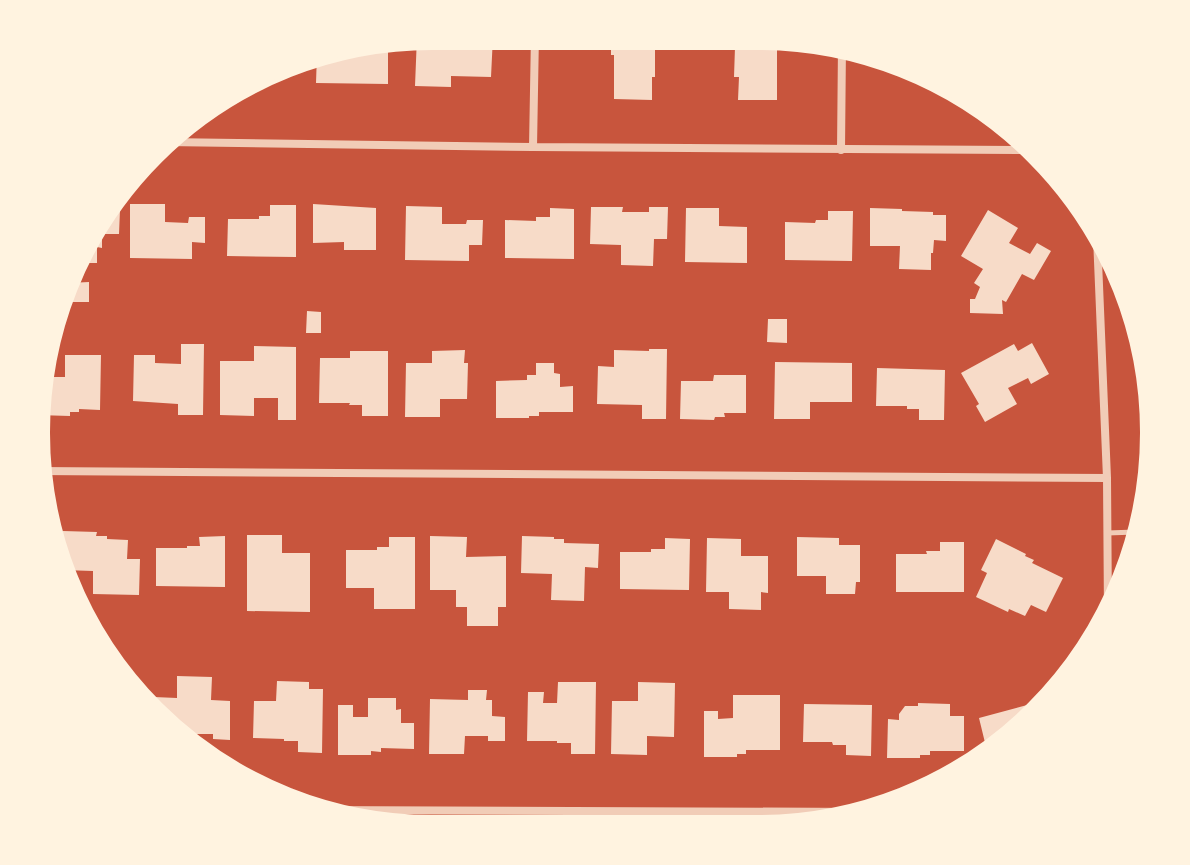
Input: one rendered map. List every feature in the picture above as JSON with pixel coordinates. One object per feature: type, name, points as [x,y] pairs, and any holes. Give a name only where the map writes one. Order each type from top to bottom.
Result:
[{"type":"street","points":[[533,147],[535,48]]},
{"type":"street","points":[[841,150],[842,57]]},
{"type":"street","points":[[180,142],[1018,150]]},
{"type":"street","points":[[1098,254],[1107,478],[1108,591]]},
{"type":"street","points":[[50,471],[1107,478]]},
{"type":"street","points":[[358,810],[822,812]]},
{"type":"lane","points":[[1107,533],[1129,532]]},
{"type":"building","points":[[492,48],[491,77],[451,76],[451,87],[415,86],[416,49]]},
{"type":"building","points":[[611,48],[655,49],[652,100],[614,99],[614,55],[611,55]]},
{"type":"building","points":[[735,48],[777,49],[777,100],[738,100],[739,77],[734,77]]},
{"type":"building","points":[[388,51],[388,84],[316,83],[317,66]]},
{"type":"building","points":[[130,204],[165,204],[165,222],[188,223],[189,217],[205,217],[205,243],[192,242],[192,259],[130,258]]},
{"type":"building","points":[[313,204],[376,208],[376,250],[344,250],[344,242],[313,243]]},
{"type":"building","points":[[270,205],[296,205],[296,257],[227,256],[228,219],[270,216]]},
{"type":"building","points":[[406,206],[442,207],[442,224],[483,220],[482,245],[469,245],[469,261],[405,260]]},
{"type":"building","points":[[591,207],[623,207],[622,212],[649,212],[649,207],[668,207],[667,239],[654,239],[653,266],[621,265],[621,245],[590,244]]},
{"type":"building","points":[[550,208],[574,209],[574,259],[505,258],[505,220],[536,221],[536,217],[550,217]]},
{"type":"building","points":[[686,208],[719,208],[719,226],[747,227],[747,263],[685,262]]},
{"type":"building","points":[[870,208],[946,215],[946,241],[934,240],[931,270],[899,269],[900,246],[870,246]]},
{"type":"building","points":[[120,210],[119,234],[104,234]]},
{"type":"building","points":[[988,210],[1018,228],[1009,243],[1030,254],[1037,243],[1051,251],[1034,280],[1022,274],[1006,302],[1002,300],[1003,314],[970,313],[970,299],[975,299],[980,287],[974,283],[983,269],[961,256]]},
{"type":"building","points":[[828,211],[853,211],[852,261],[785,260],[785,222],[828,220]]},
{"type":"building","points":[[102,237],[102,248],[97,247],[97,263],[88,263]]},
{"type":"building","points":[[89,282],[89,302],[71,302],[78,283]]},
{"type":"building","points":[[307,311],[321,312],[321,333],[306,333]]},
{"type":"building","points":[[768,319],[787,319],[787,343],[767,342]]},
{"type":"building","points":[[1032,343],[1049,374],[1031,384],[1028,378],[1008,388],[1017,404],[985,422],[976,406],[979,404],[961,373],[1014,344],[1018,351]]},
{"type":"building","points":[[181,344],[204,344],[203,415],[178,415],[178,404],[133,401],[134,355],[155,355],[155,363],[181,364]]},
{"type":"building","points":[[254,346],[296,347],[296,420],[278,420],[278,398],[254,398],[254,416],[220,415],[220,361],[254,361]]},
{"type":"building","points":[[667,349],[666,419],[642,419],[642,405],[597,404],[598,366],[614,367],[614,350]]},
{"type":"building","points":[[465,350],[464,363],[468,363],[467,399],[440,399],[440,417],[405,417],[406,363],[432,363],[432,351]]},
{"type":"building","points":[[350,351],[388,351],[388,416],[362,416],[362,405],[319,403],[320,358],[350,358]]},
{"type":"building","points":[[65,355],[101,355],[100,410],[79,409],[79,412],[70,412],[70,416],[49,415],[52,377],[65,377]]},
{"type":"building","points":[[775,362],[852,363],[852,402],[810,402],[810,419],[774,419]]},
{"type":"building","points":[[536,363],[554,363],[554,373],[560,374],[560,387],[573,386],[573,412],[539,412],[539,416],[529,418],[496,418],[496,381],[527,380],[527,375],[536,375]]},
{"type":"building","points":[[877,368],[945,370],[944,420],[919,420],[919,409],[907,409],[907,406],[876,406]]},
{"type":"building","points":[[714,375],[746,375],[746,413],[724,413],[725,417],[715,417],[714,420],[680,419],[681,381],[713,381]]},
{"type":"building","points":[[63,531],[97,532],[96,536],[107,536],[107,539],[128,540],[127,559],[140,559],[139,595],[93,594],[93,571],[73,570]]},
{"type":"building","points":[[247,535],[282,535],[282,553],[310,553],[310,612],[247,611]]},
{"type":"building","points":[[225,536],[225,587],[156,586],[156,548],[200,546],[199,537]]},
{"type":"building","points":[[430,536],[467,537],[466,557],[506,556],[506,607],[498,607],[498,626],[467,626],[467,607],[456,607],[456,590],[430,590]]},
{"type":"building","points":[[522,536],[554,537],[564,539],[564,543],[599,544],[598,568],[585,567],[584,601],[551,600],[552,574],[521,573]]},
{"type":"building","points":[[389,537],[415,537],[415,609],[374,609],[374,588],[346,588],[346,550],[389,547]]},
{"type":"building","points":[[797,537],[839,538],[839,545],[860,545],[860,582],[856,582],[855,594],[826,594],[826,576],[797,576]]},
{"type":"building","points":[[665,538],[690,539],[689,590],[620,589],[620,552],[665,549]]},
{"type":"building","points":[[707,538],[741,539],[741,556],[768,556],[768,593],[761,592],[761,610],[729,609],[729,592],[706,592]]},
{"type":"building","points":[[996,539],[1026,554],[1034,560],[1032,563],[1063,578],[1046,612],[1031,605],[1025,616],[1009,609],[1008,612],[976,597],[987,573],[981,570]]},
{"type":"building","points":[[940,542],[964,542],[964,592],[896,592],[896,554],[940,551]]},
{"type":"building","points":[[177,676],[212,677],[211,700],[230,701],[230,740],[213,739],[213,734],[193,734],[154,697],[177,698]]},
{"type":"building","points":[[277,681],[309,682],[309,689],[323,689],[322,753],[298,752],[298,741],[253,738],[254,701],[276,701]]},
{"type":"building","points":[[558,682],[596,682],[595,754],[571,754],[571,743],[527,741],[528,692],[544,692],[543,703],[557,703]]},
{"type":"building","points":[[638,682],[675,683],[674,737],[647,736],[647,755],[611,754],[612,701],[638,701]]},
{"type":"building","points":[[468,690],[487,690],[486,700],[492,700],[492,716],[505,717],[505,741],[488,741],[488,736],[465,736],[464,754],[429,754],[430,699],[468,700]]},
{"type":"building","points":[[733,695],[780,695],[780,750],[746,750],[746,754],[737,754],[737,757],[704,757],[704,711],[718,711],[718,719],[733,718]]},
{"type":"building","points":[[368,698],[396,698],[396,710],[401,709],[401,723],[414,723],[414,749],[381,748],[381,752],[371,751],[371,755],[338,755],[338,705],[353,705],[353,717],[368,717]]},
{"type":"building","points":[[918,703],[950,704],[950,716],[964,716],[964,751],[930,751],[930,755],[920,755],[920,758],[887,758],[888,719],[899,720],[905,706],[918,706]]},
{"type":"building","points":[[804,704],[872,705],[871,756],[846,755],[846,745],[833,745],[832,742],[803,742]]},
{"type":"building","points":[[1028,705],[985,743],[979,718]]}]
